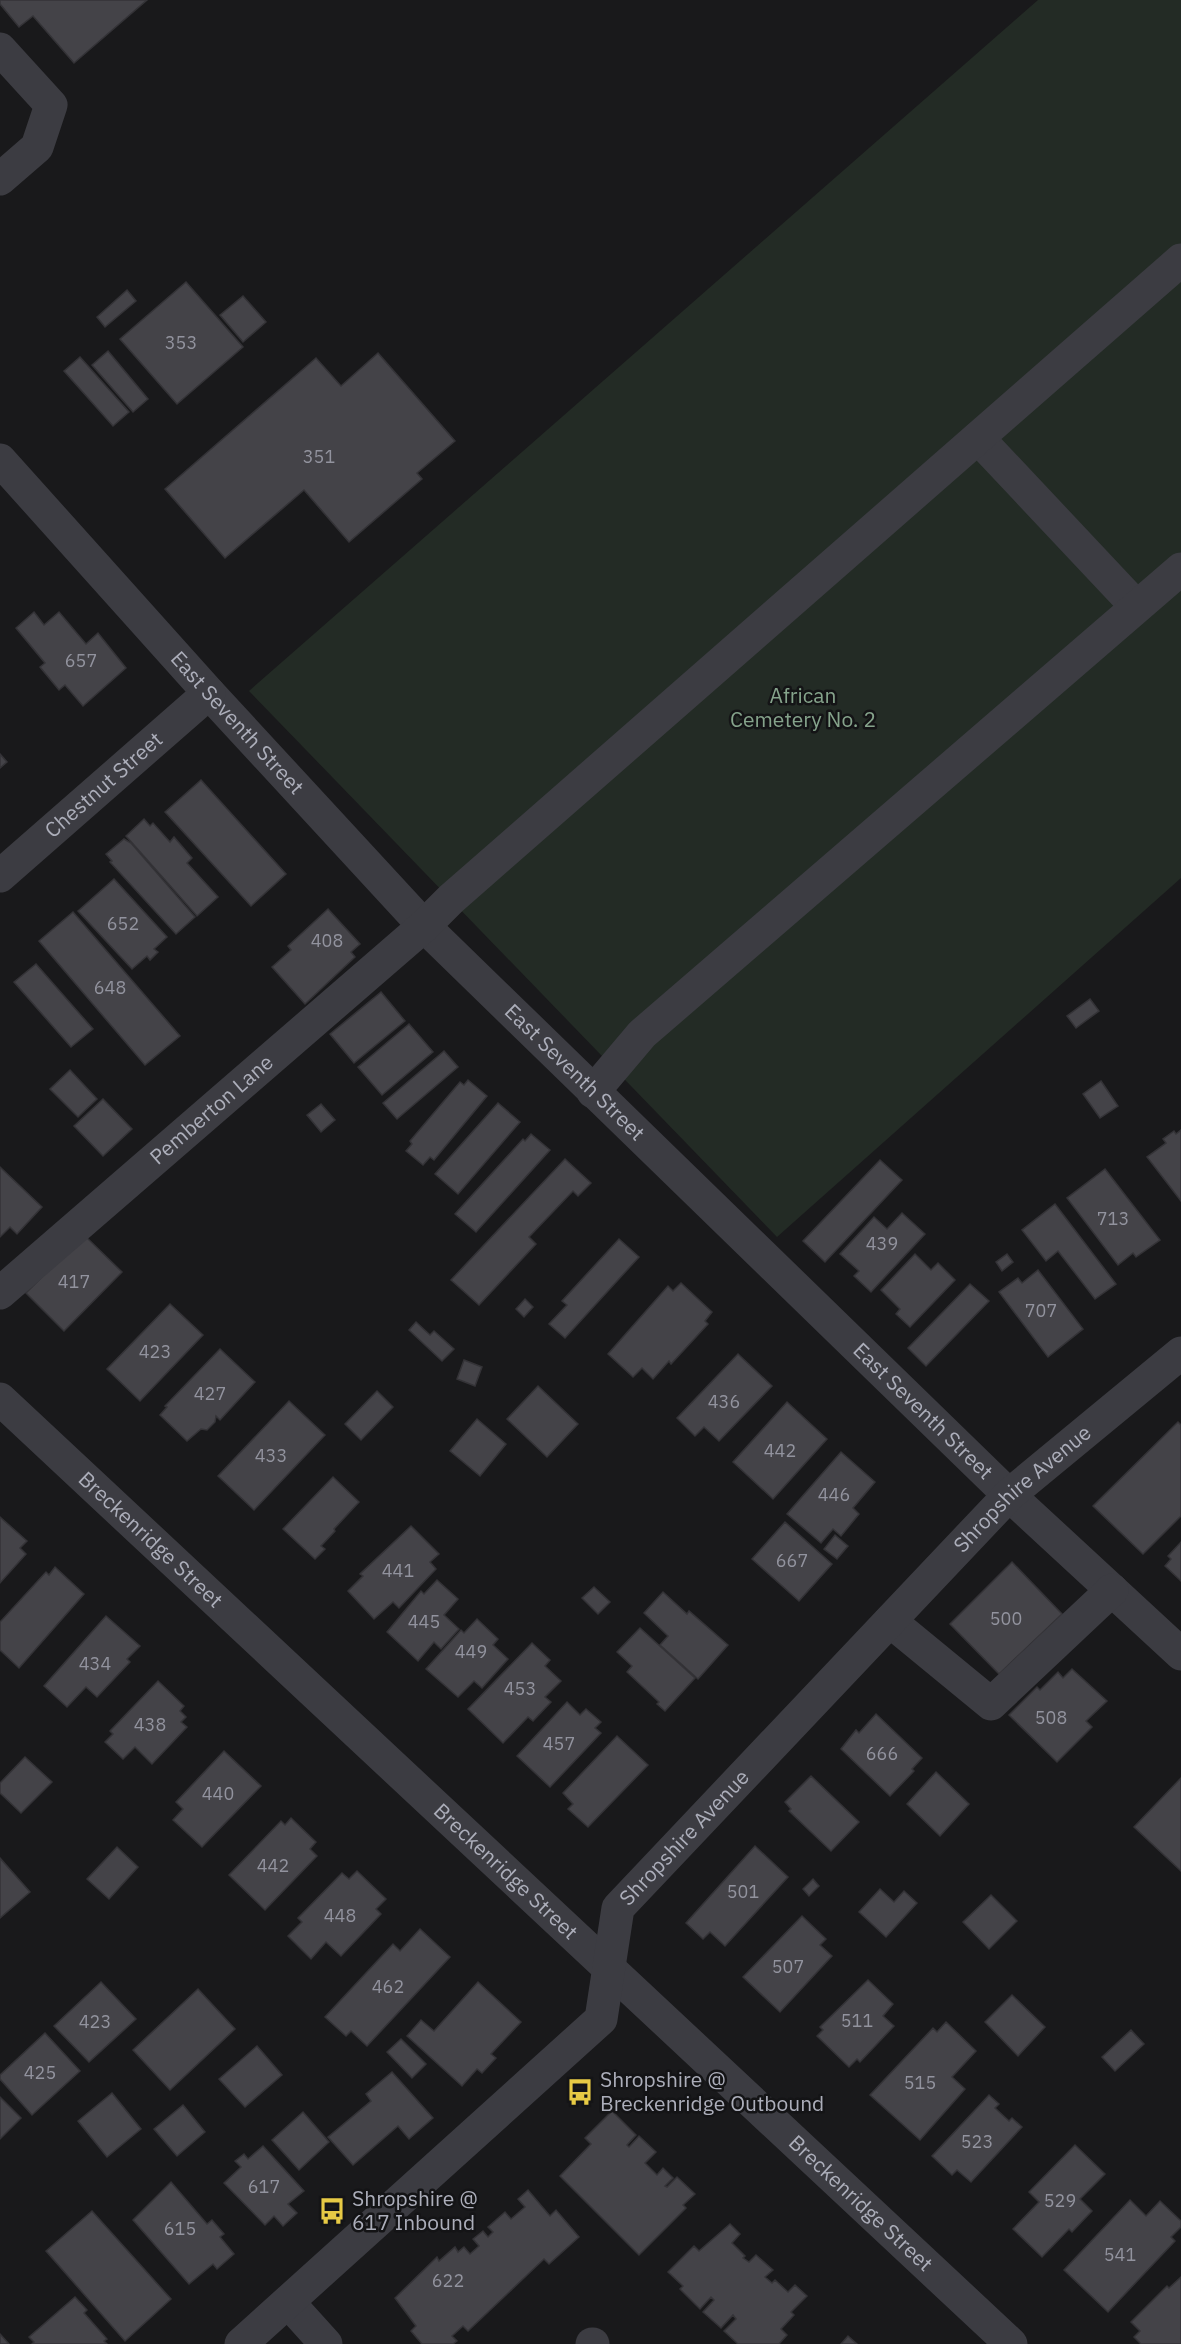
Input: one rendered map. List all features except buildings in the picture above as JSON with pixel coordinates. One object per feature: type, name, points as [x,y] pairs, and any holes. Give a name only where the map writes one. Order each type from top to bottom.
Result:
[{"type":"street","points":[[0,49],[51,105],[37,147],[0,179]]},
{"type":"street","name":"Pemberton Lane","points":[[0,1293],[424,926],[451,899],[1181,260]]},
{"type":"street","points":[[978,438],[1136,606]]},
{"type":"street","name":"East Seventh Street","points":[[0,460],[209,693],[424,926],[1009,1495],[1181,1654]]},
{"type":"street","points":[[593,1092],[642,1034],[1181,569]]},
{"type":"street","name":"Chestnut Street","points":[[0,876],[209,693]]},
{"type":"street","name":"Shropshire Avenue","points":[[241,2344],[601,2019],[618,1908],[1009,1495],[1181,1353]]},
{"type":"street","name":"Breckenridge Street","points":[[0,1399],[1011,2344]]},
{"type":"street","points":[[890,1621],[991,1704],[1112,1590]]},
{"type":"street","points":[[288,2302],[326,2344]]},
{"type":"green space","name":"African Cemetery No. 2","points":[[1038,0],[1181,0],[1181,878],[777,1237],[249,691]]},
{"type":"place","name":"Shropshire @ Breckenridge Outbound","points":[[580,2092]]},
{"type":"place","name":"Shropshire @ 617 Inbound","points":[[332,2211]]}]
